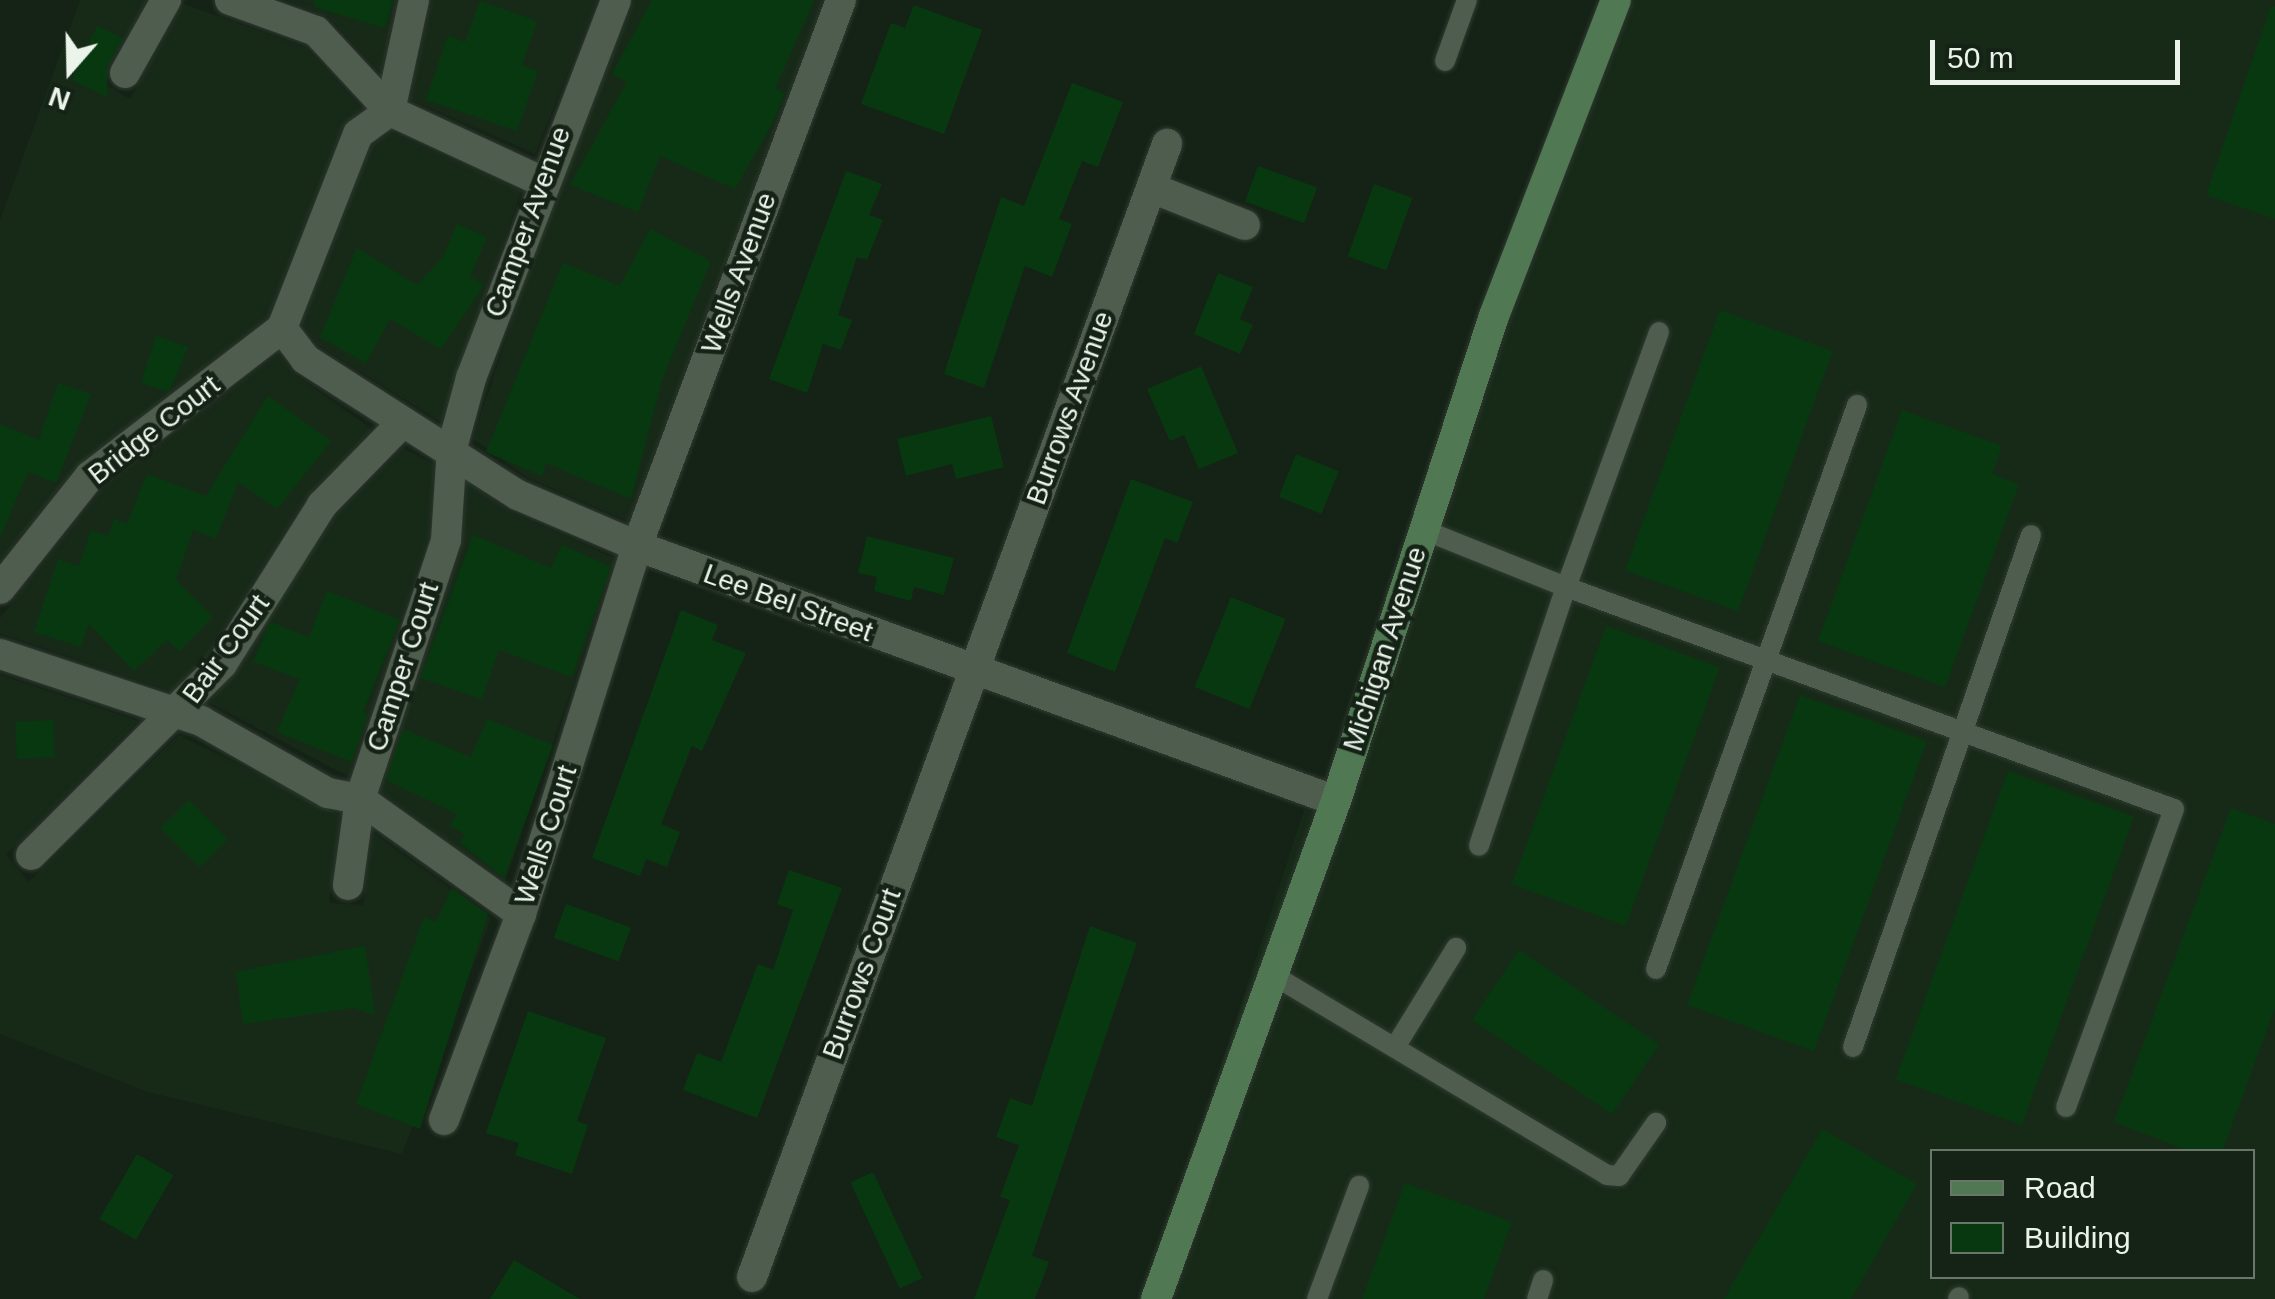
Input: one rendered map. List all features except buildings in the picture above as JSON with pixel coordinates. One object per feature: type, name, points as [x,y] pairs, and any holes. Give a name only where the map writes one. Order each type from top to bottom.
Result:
[{"type":"main road","name":"Michigan Avenue","points":[[1156,1299],[1336,801],[1494,316],[1616,0]]},
{"type":"street","points":[[125,73],[166,0]]},
{"type":"street","points":[[230,0],[316,31],[390,112],[543,182]]},
{"type":"street","points":[[282,328],[358,134],[390,112],[414,0]]},
{"type":"street","name":"Camper Avenue","points":[[452,448],[543,182],[616,0]]},
{"type":"street","name":"Wells Avenue","points":[[637,546],[841,0]]},
{"type":"street","name":"Burrows Avenue","points":[[972,672],[1167,144]]},
{"type":"street","points":[[1152,188],[1245,225]]},
{"type":"street","name":"Lee Bel Street","points":[[282,328],[305,359],[400,425],[452,448],[518,494],[637,546],[972,672],[1336,801]]},
{"type":"street","name":"Bridge Court","points":[[0,589],[90,476],[282,328]]},
{"type":"street","name":"Bair Court","points":[[30,855],[177,715],[222,664],[322,506],[400,425]]},
{"type":"street","name":"Camper Court","points":[[348,885],[360,799],[446,540],[452,448]]},
{"type":"street","name":"Wells Court","points":[[444,1120],[521,914],[637,546]]},
{"type":"street","points":[[0,654],[177,715],[328,793],[360,799],[521,914]]},
{"type":"street","name":"Burrows Court","points":[[752,1277],[972,672]]},
{"type":"lane","points":[[1444,62],[1467,0]]},
{"type":"lane","points":[[1479,846],[1566,587],[1659,332]]},
{"type":"lane","points":[[1656,969],[1761,656],[1857,405]]},
{"type":"lane","points":[[1424,530],[1566,587],[2174,809],[2066,1107]]},
{"type":"lane","points":[[1853,1048],[2031,536]]},
{"type":"lane","points":[[1397,1044],[1456,948]]},
{"type":"lane","points":[[1273,975],[1397,1044],[1607,1175],[1619,1176],[1656,1123]]},
{"type":"lane","points":[[1317,1299],[1359,1186]]},
{"type":"shaded area","points":[[80,0],[147,0],[101,81],[130,99],[184,4],[306,48],[362,109],[342,128],[268,317],[78,465],[0,561],[0,220]]},
{"type":"shaded area","points":[[287,0],[397,0],[381,73],[329,17]]},
{"type":"shaded area","points":[[432,0],[597,0],[535,154],[410,99]]},
{"type":"shaded area","points":[[635,0],[823,0],[628,521],[527,477],[473,439],[547,216]]},
{"type":"shaded area","points":[[1634,0],[2275,0],[2275,1299],[1175,1299],[1358,789],[1510,321]]},
{"type":"shaded area","points":[[390,132],[521,191],[441,422],[317,344],[302,323],[371,146]]},
{"type":"shaded area","points":[[278,354],[295,375],[372,429],[307,496],[208,653],[174,692],[0,633],[0,618],[101,491]]},
{"type":"shaded area","points":[[403,448],[434,464],[428,537],[349,777],[210,703],[335,517]]},
{"type":"shaded area","points":[[467,482],[510,512],[616,559],[505,881],[380,791],[462,545]]},
{"type":"shaded area","points":[[0,675],[138,721],[6,855],[29,882],[179,735],[340,815],[329,903],[363,905],[373,833],[491,918],[402,1154],[148,1092],[0,1034]]},
{"type":"shaded area","points":[[1304,810],[1313,813],[1155,1299],[1145,1299]]}]
